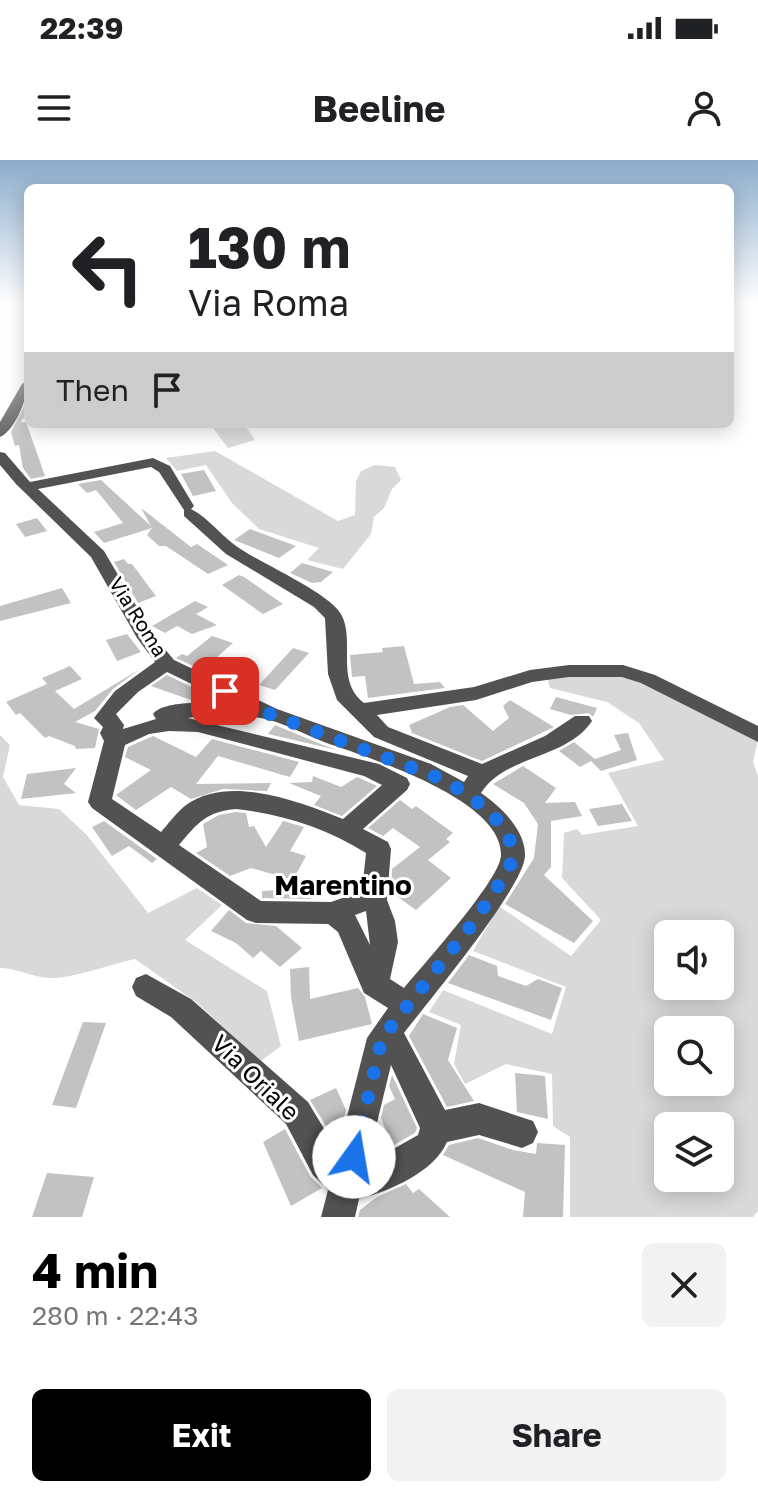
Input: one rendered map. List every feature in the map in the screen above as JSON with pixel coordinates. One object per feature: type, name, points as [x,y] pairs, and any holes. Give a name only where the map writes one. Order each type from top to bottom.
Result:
[{"type":"street","points":[[0,433],[24,391]]},
{"type":"street","points":[[27,487],[153,462],[165,469],[188,509],[232,551],[320,603],[334,617],[338,674],[347,700],[367,715],[372,725],[381,732],[475,784],[553,741],[582,721]]},
{"type":"street","name":"Via Roma","points":[[3,463],[104,562],[146,638],[167,664],[270,714],[423,770],[475,784],[511,843],[513,857],[508,871],[474,922],[382,1038],[338,1217]]},
{"type":"street","points":[[167,664],[137,682],[106,710],[104,718],[114,733],[100,802],[256,912],[334,913],[356,902],[374,900]]},
{"type":"street","points":[[367,715],[372,707],[386,703],[476,693],[530,676],[569,671],[623,671],[648,679],[758,735]]},
{"type":"street","points":[[114,733],[201,709],[239,709],[270,714]]},
{"type":"street","points":[[114,733],[169,724],[198,725],[371,770],[399,784],[347,829]]},
{"type":"street","points":[[162,847],[196,810],[214,803],[245,802],[281,807],[347,829],[379,849],[374,900],[382,913],[384,943],[383,961],[374,984]]},
{"type":"street","points":[[334,913],[348,925],[374,984],[408,1006]]},
{"type":"street","name":"Via Oriale","points":[[146,987],[181,1008],[297,1113],[325,1163],[347,1186]]},
{"type":"street","points":[[347,1186],[377,1178],[429,1146],[437,1128],[396,1044],[382,1038]]},
{"type":"street","points":[[437,1128],[479,1119],[522,1132]]},
{"type":"shaded area","points":[[213,428],[247,428],[255,440],[228,448]]},
{"type":"shaded area","points":[[215,451],[338,521],[355,515],[356,481],[361,471],[375,465],[395,467],[401,480],[392,489],[384,508],[374,517],[371,534],[343,569],[307,560],[319,548],[259,529],[232,503],[206,465],[177,471],[166,458]]},
{"type":"shaded area","points":[[631,676],[758,740],[753,762],[758,776],[758,1211],[753,1217],[570,1217],[570,1137],[553,1126],[552,1074],[506,1064],[465,1084],[454,1064],[461,1025],[429,1012],[443,990],[552,1034],[566,987],[473,951],[499,906],[571,956],[601,920],[562,878],[564,833],[577,829],[582,835],[638,826],[608,773],[664,760],[639,723],[607,702],[550,688],[547,677]]},
{"type":"shaded area","points":[[0,735],[10,745],[3,777],[19,805],[59,809],[86,834],[148,913],[197,888],[222,905],[185,940],[267,991],[281,1046],[261,1061],[196,1002],[135,959],[58,978],[0,968]]},
{"type":"building","points":[[24,406],[21,422],[24,422],[24,428],[28,428],[45,476],[31,479],[23,468],[19,445],[15,446],[11,432]]},
{"type":"building","points":[[204,470],[216,491],[193,496],[181,474]]},
{"type":"building","points":[[101,480],[151,526],[141,508],[191,547],[197,544],[228,565],[208,574],[166,546],[159,546],[147,535],[152,528],[104,543],[94,532],[123,523],[96,490],[87,493],[78,484]]},
{"type":"building","points":[[37,518],[47,531],[25,537],[16,524]]},
{"type":"building","points":[[250,529],[296,546],[279,558],[234,540]]},
{"type":"building","points":[[124,559],[132,564],[156,596],[138,603],[114,562]]},
{"type":"building","points":[[302,563],[333,572],[321,582],[312,583],[290,573]]},
{"type":"building","points":[[239,575],[283,604],[263,614],[222,585]]},
{"type":"building","points":[[62,588],[71,603],[0,621],[0,606]]},
{"type":"building","points":[[195,601],[208,607],[196,614],[217,625],[192,634],[177,626],[165,633],[152,626]]},
{"type":"building","points":[[127,634],[141,652],[117,661],[106,640]]},
{"type":"building","points":[[212,636],[233,643],[208,665],[236,674],[228,682],[176,658],[182,654],[187,656]]},
{"type":"building","points":[[404,646],[414,684],[440,682],[445,688],[368,698],[365,676],[352,677],[350,655],[383,652],[382,648]]},
{"type":"building","points":[[293,648],[309,653],[275,690],[259,685]]},
{"type":"building","points":[[70,666],[82,679],[55,691],[74,709],[140,669],[113,689],[95,711],[75,722],[99,729],[95,748],[76,749],[49,736],[45,738],[20,713],[16,715],[6,702],[47,684],[42,678]]},
{"type":"building","points":[[167,675],[212,697],[209,700],[191,700],[151,686]]},
{"type":"building","points":[[556,697],[597,708],[593,717],[589,713],[571,715],[550,709]]},
{"type":"building","points":[[510,700],[554,727],[482,761],[412,733],[409,725],[450,707],[463,705],[493,731],[509,718],[503,706]]},
{"type":"building","points":[[275,725],[323,745],[337,750],[268,734]]},
{"type":"building","points":[[628,733],[637,760],[601,771],[591,761],[580,767],[559,751],[574,742],[595,759],[621,750],[614,735]]},
{"type":"building","points":[[153,736],[196,757],[212,739],[299,762],[290,777],[218,756],[196,784],[271,783],[267,791],[223,789],[191,799],[171,787],[136,810],[116,795],[151,770],[125,757],[128,747]]},
{"type":"building","points":[[523,766],[556,788],[545,803],[575,802],[582,816],[551,821],[551,867],[544,875],[593,921],[574,943],[505,904],[534,858],[538,824],[524,803],[493,784]]},
{"type":"building","points":[[76,768],[64,784],[76,793],[21,799],[27,774]]},
{"type":"building","points":[[313,776],[341,787],[357,777],[377,786],[342,816],[314,805],[321,796],[289,783],[312,782]]},
{"type":"building","points":[[400,800],[412,809],[416,806],[453,833],[446,839],[450,842],[428,860],[451,878],[416,910],[391,892],[392,869],[420,847],[393,828],[383,836],[368,828]]},
{"type":"building","points":[[622,804],[632,821],[598,826],[589,809]]},
{"type":"building","points":[[246,813],[249,827],[254,826],[266,847],[283,821],[304,827],[290,851],[306,856],[293,880],[251,868],[230,876],[196,853],[207,847],[203,824],[219,815]]},
{"type":"building","points":[[104,821],[157,859],[152,863],[129,846],[112,856],[92,827]]},
{"type":"building","points":[[311,888],[311,899],[262,898],[262,891]]},
{"type":"building","points":[[229,910],[246,923],[276,926],[302,948],[280,967],[261,951],[253,958],[236,943],[211,931]]},
{"type":"building","points":[[469,955],[497,966],[498,976],[526,986],[538,979],[562,988],[551,1020],[448,983]]},
{"type":"building","points":[[309,967],[310,999],[358,988],[365,997],[372,1024],[299,1041],[291,997],[290,969]]},
{"type":"building","points":[[423,1014],[457,1028],[448,1060],[474,1101],[447,1107],[409,1036]]},
{"type":"building","points":[[83,1022],[106,1023],[76,1108],[52,1105]]},
{"type":"building","points":[[515,1073],[545,1076],[548,1119],[517,1112]]},
{"type":"building","points":[[392,1075],[417,1128],[415,1133],[392,1146],[381,1118],[384,1105],[395,1099],[389,1086]]},
{"type":"building","points":[[336,1088],[346,1110],[337,1144],[310,1100]]},
{"type":"building","points":[[285,1129],[310,1176],[322,1188],[291,1206],[263,1142]]},
{"type":"building","points":[[478,1138],[536,1154],[537,1143],[565,1145],[563,1217],[523,1217],[525,1192],[443,1155],[449,1145]]},
{"type":"building","points":[[47,1173],[94,1177],[82,1217],[32,1217]]},
{"type":"building","points":[[406,1184],[413,1193],[419,1189],[450,1217],[358,1217],[360,1210],[377,1197]]},
{"type":"district","name":"Marentino","points":[[343,885]]},
{"type":"route","points":[[225,691],[270,714],[447,781],[487,809],[503,827],[511,843],[513,857],[508,871],[474,922],[382,1038],[354,1157]]}]
